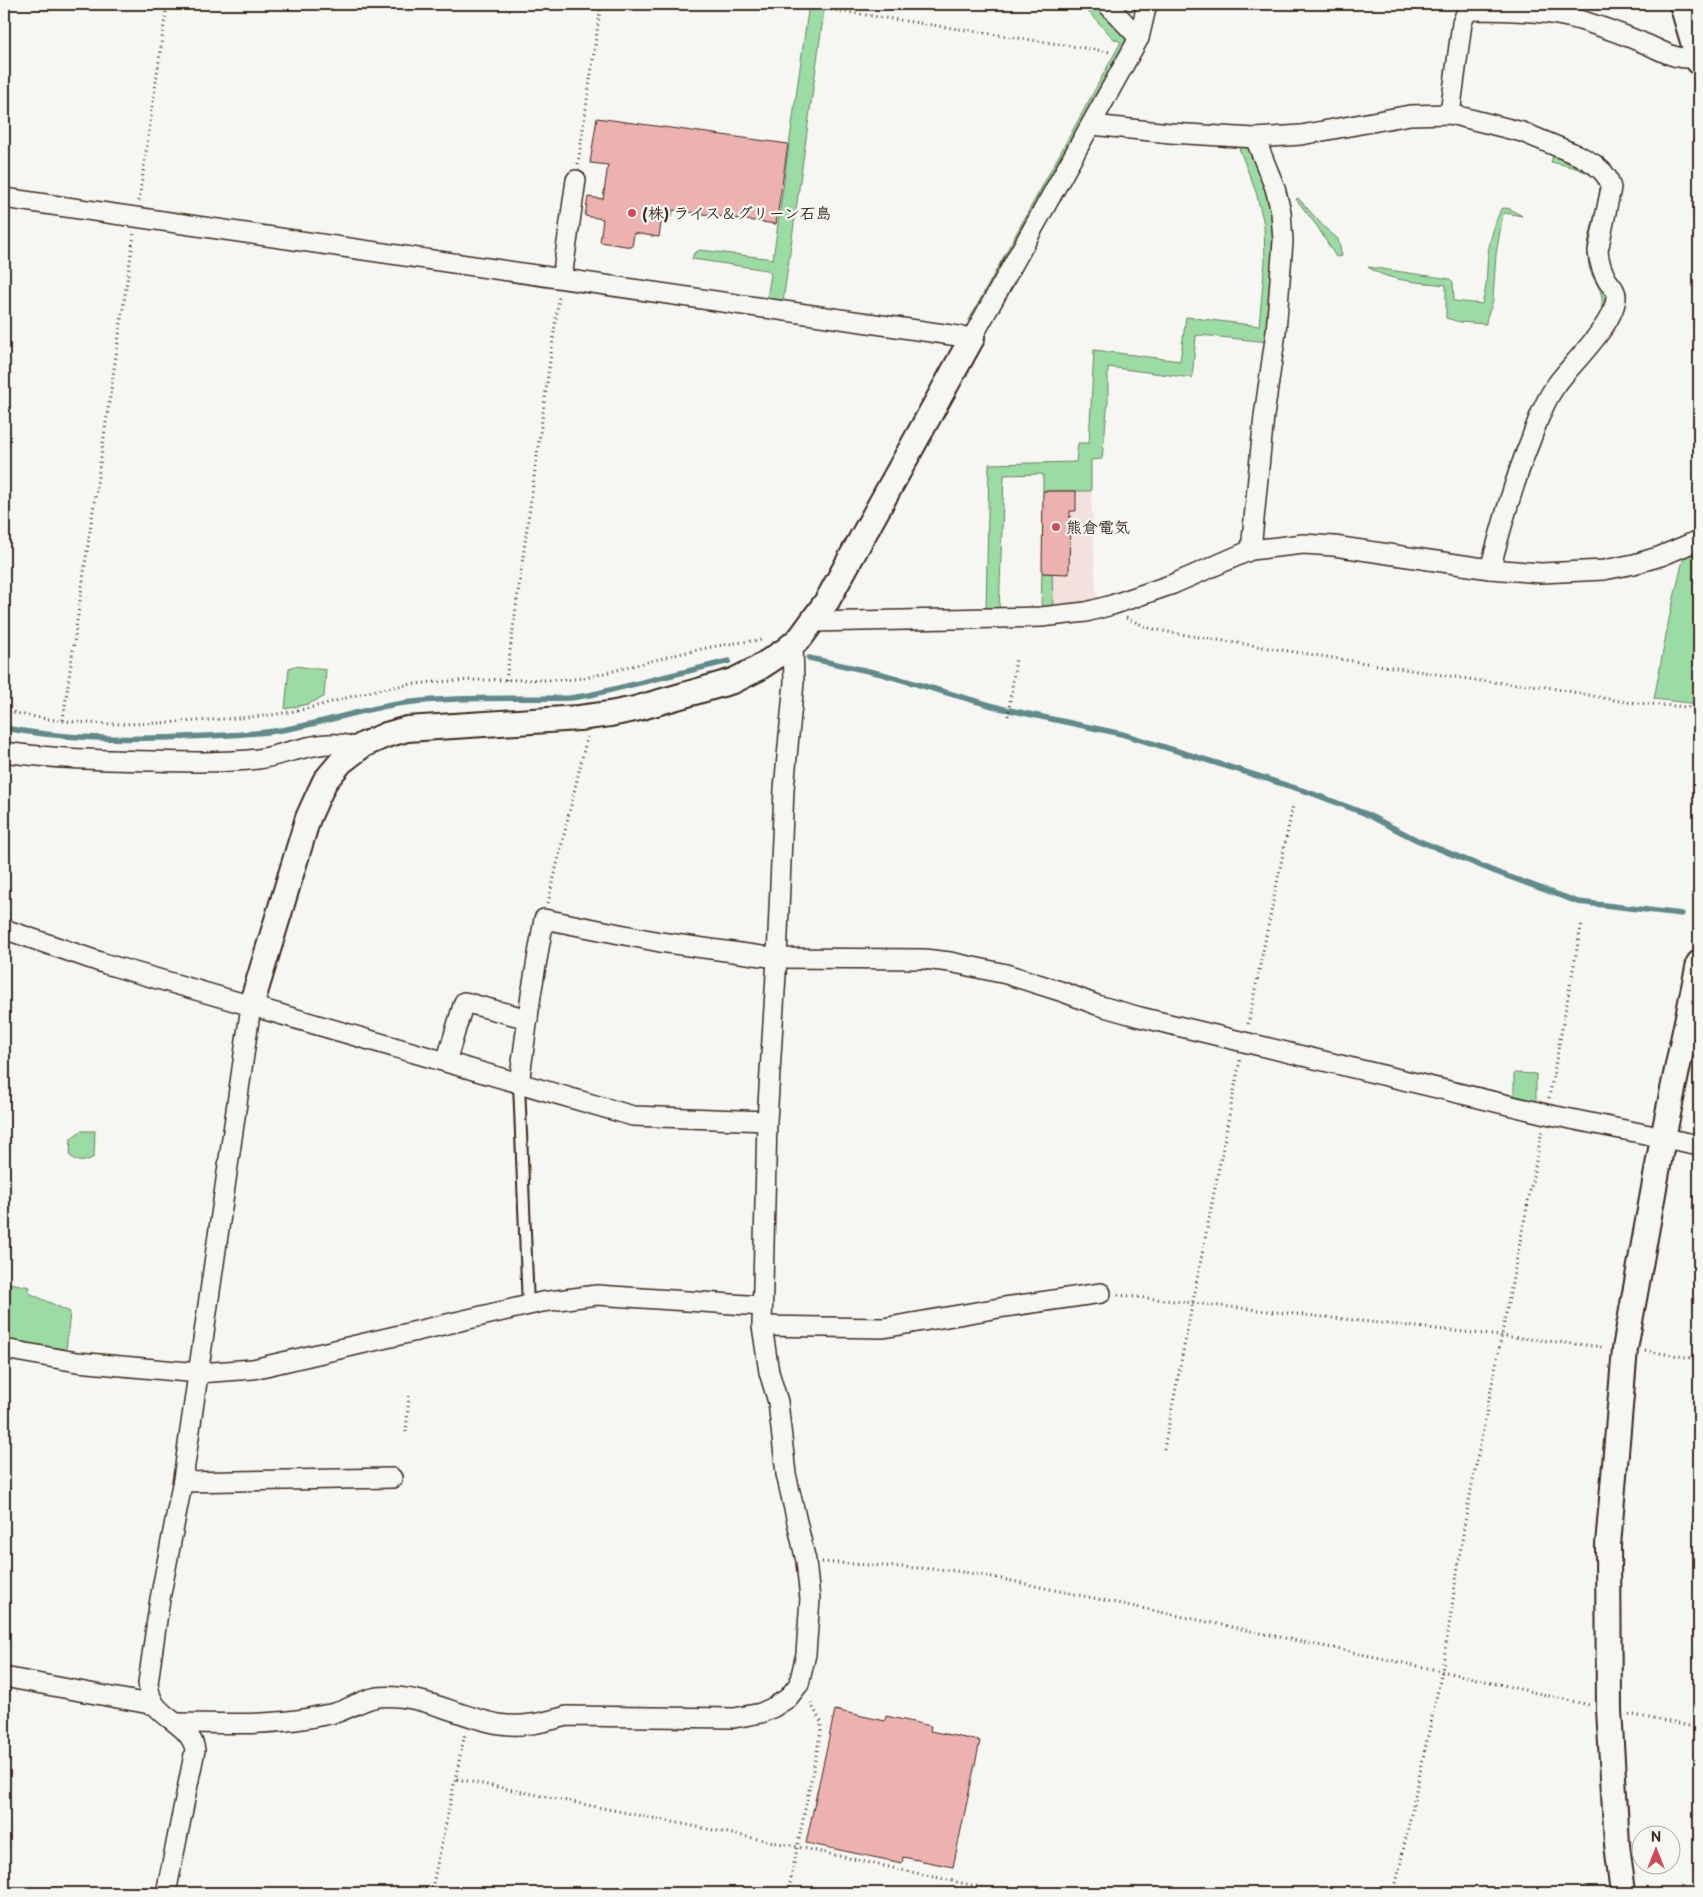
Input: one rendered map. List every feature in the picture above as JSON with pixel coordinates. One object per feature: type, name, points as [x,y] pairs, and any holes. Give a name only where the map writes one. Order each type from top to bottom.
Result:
[{"type":"street","points":[[1107,4],[1139,38]]},
{"type":"street","points":[[155,1706],[148,1683],[160,1599],[183,1482],[251,1006],[308,818],[325,781],[342,762],[372,740],[407,729],[591,716],[636,710],[733,681],[758,669],[793,644],[813,622],[827,601],[1092,125],[1139,38],[1147,4]]},
{"type":"street","points":[[1450,114],[1462,23],[1466,13],[1473,10],[1551,12],[1629,37],[1680,59],[1699,60],[1682,4]]},
{"type":"street","points":[[1092,125],[1255,138],[1301,135],[1410,115],[1450,114],[1522,132],[1580,156],[1603,172],[1611,188],[1598,251],[1599,262],[1616,297],[1606,323],[1592,343],[1557,384],[1540,414],[1523,458],[1490,569]]},
{"type":"street","points":[[1251,550],[1264,416],[1276,332],[1283,241],[1281,212],[1275,188],[1255,138]]},
{"type":"street","points":[[562,278],[576,180]]},
{"type":"street","points":[[4,198],[972,338]]},
{"type":"street","points":[[813,622],[1056,616],[1086,612],[1173,584],[1251,550],[1303,544],[1334,546],[1490,569],[1541,573],[1604,570],[1634,564],[1661,556],[1699,540]]},
{"type":"street","points":[[176,1723],[271,1722],[297,1719],[335,1713],[378,1697],[414,1700],[508,1725],[541,1723],[567,1716],[734,1718],[761,1713],[774,1707],[788,1698],[799,1684],[806,1654],[810,1599],[806,1561],[786,1474],[778,1402],[769,1372],[762,1326],[767,1121],[777,958],[784,789],[794,682],[793,644]]},
{"type":"street","points":[[4,752],[62,759],[175,762],[249,760],[333,744],[351,746],[358,750]]},
{"type":"street","points":[[520,1084],[528,1018],[544,918],[660,942],[777,958],[924,958],[950,962],[1006,974],[1097,1005],[1244,1042],[1546,1114],[1699,1145]]},
{"type":"street","points":[[4,929],[106,964],[633,1116],[767,1121]]},
{"type":"street","points":[[1623,1893],[1617,1844],[1609,1710],[1608,1545],[1625,1348],[1663,1138],[1699,963]]},
{"type":"street","points":[[446,1062],[464,1002],[528,1018]]},
{"type":"street","points":[[762,1326],[883,1328],[1101,1293]]},
{"type":"street","points":[[4,1348],[77,1362],[199,1373],[253,1369],[528,1306],[597,1295],[762,1306]]},
{"type":"street","points":[[183,1482],[392,1478]]},
{"type":"street","points":[[4,1677],[155,1706],[191,1738],[195,1750],[166,1893]]},
{"type":"lane","points":[[520,1084],[528,1306]]},
{"type":"path","points":[[64,720],[167,4]]},
{"type":"path","points":[[576,180],[601,4]]},
{"type":"path","points":[[826,9],[1110,52]]},
{"type":"path","points":[[1106,60],[1114,47]]},
{"type":"path","points":[[506,680],[562,278]]},
{"type":"path","points":[[1112,605],[1125,618],[1134,623],[1173,633],[1481,681],[1541,686],[1625,702],[1699,708]]},
{"type":"path","points":[[4,710],[64,720],[124,724],[245,717],[289,712],[361,693],[398,686],[436,682],[585,678],[741,641],[770,640]]},
{"type":"path","points":[[1008,716],[1016,659]]},
{"type":"path","points":[[544,918],[591,716]]},
{"type":"path","points":[[1164,1449],[1293,805]]},
{"type":"path","points":[[1394,1893],[1442,1671],[1465,1522],[1582,922]]},
{"type":"path","points":[[1101,1293],[1502,1337],[1625,1348],[1699,1359]]},
{"type":"path","points":[[406,1432],[409,1396]]},
{"type":"path","points":[[806,1561],[949,1570],[988,1576],[1442,1671],[1609,1710],[1699,1728]]},
{"type":"path","points":[[788,1893],[821,1731],[821,1722],[818,1714],[799,1684]]},
{"type":"path","points":[[431,1893],[457,1779],[469,1715]]},
{"type":"path","points":[[457,1779],[798,1847],[1008,1893]]},
{"type":"shaded area","points":[[1043,491],[1091,491],[1097,609],[1041,609]]},
{"type":"green space","points":[[809,4],[825,4],[783,302],[767,299],[771,274],[767,270],[692,259],[694,253],[700,250],[773,259]]},
{"type":"green space","points":[[1081,4],[1101,4],[1131,37],[973,322],[969,324],[969,320],[1121,42],[1114,39]]},
{"type":"green space","points":[[1237,143],[1252,144],[1276,215],[1269,342],[1196,336],[1192,378],[1108,367],[1108,401],[1102,459],[1091,460],[1091,491],[1043,491],[1043,474],[1004,475],[999,612],[986,613],[989,464],[1076,462],[1078,443],[1089,443],[1094,350],[1180,361],[1186,317],[1259,326],[1265,262],[1264,224],[1256,192]]},
{"type":"green space","points":[[1556,155],[1586,168],[1601,179],[1609,296],[1598,320],[1602,298],[1590,270],[1588,253],[1599,195],[1599,183],[1584,171],[1551,162],[1553,156]]},
{"type":"green space","points":[[1298,198],[1325,228],[1338,239],[1342,256],[1336,257],[1317,226],[1296,199]]},
{"type":"green space","points":[[1501,209],[1510,209],[1522,216],[1503,214],[1496,254],[1493,299],[1486,324],[1460,322],[1446,318],[1446,285],[1386,276],[1368,267],[1450,279],[1453,282],[1454,301],[1482,304],[1490,242]]},
{"type":"green space","points":[[1699,551],[1699,704],[1654,699],[1669,619],[1684,556]]},
{"type":"green space","points":[[1042,573],[1052,573],[1053,602],[1051,607],[1041,609]]},
{"type":"green space","points":[[295,666],[326,670],[324,697],[308,704],[285,709],[289,668]]},
{"type":"green space","points":[[1514,1073],[1536,1074],[1536,1106],[1514,1100]]},
{"type":"green space","points":[[81,1131],[95,1131],[94,1157],[82,1161],[70,1156],[71,1138]]},
{"type":"green space","points":[[10,1283],[30,1287],[29,1293],[70,1312],[66,1351],[4,1344]]},
{"type":"building","points":[[597,118],[788,144],[776,224],[673,210],[672,217],[662,216],[659,237],[634,233],[632,247],[600,242],[603,219],[585,216],[588,197],[603,199],[608,165],[590,163]]},
{"type":"building","name":"熊倉電気","points":[[1043,491],[1076,491],[1076,511],[1070,511],[1069,574],[1042,573]]},
{"type":"building","points":[[835,1710],[885,1721],[886,1716],[931,1726],[930,1731],[980,1741],[953,1867],[903,1857],[902,1863],[806,1843]]},
{"type":"waterway","points":[[809,658],[882,674],[1000,708],[1122,734],[1242,771],[1311,793],[1364,813],[1417,840],[1578,902],[1682,914]]},
{"type":"waterway","points":[[4,728],[71,736],[116,738],[218,736],[275,731],[404,703],[466,699],[570,698],[590,695],[729,661]]},
{"type":"place","name":"(株) ライス＆グリーン石島","points":[[632,213]]},
{"type":"place","name":"熊倉電気","points":[[1056,527]]}]
